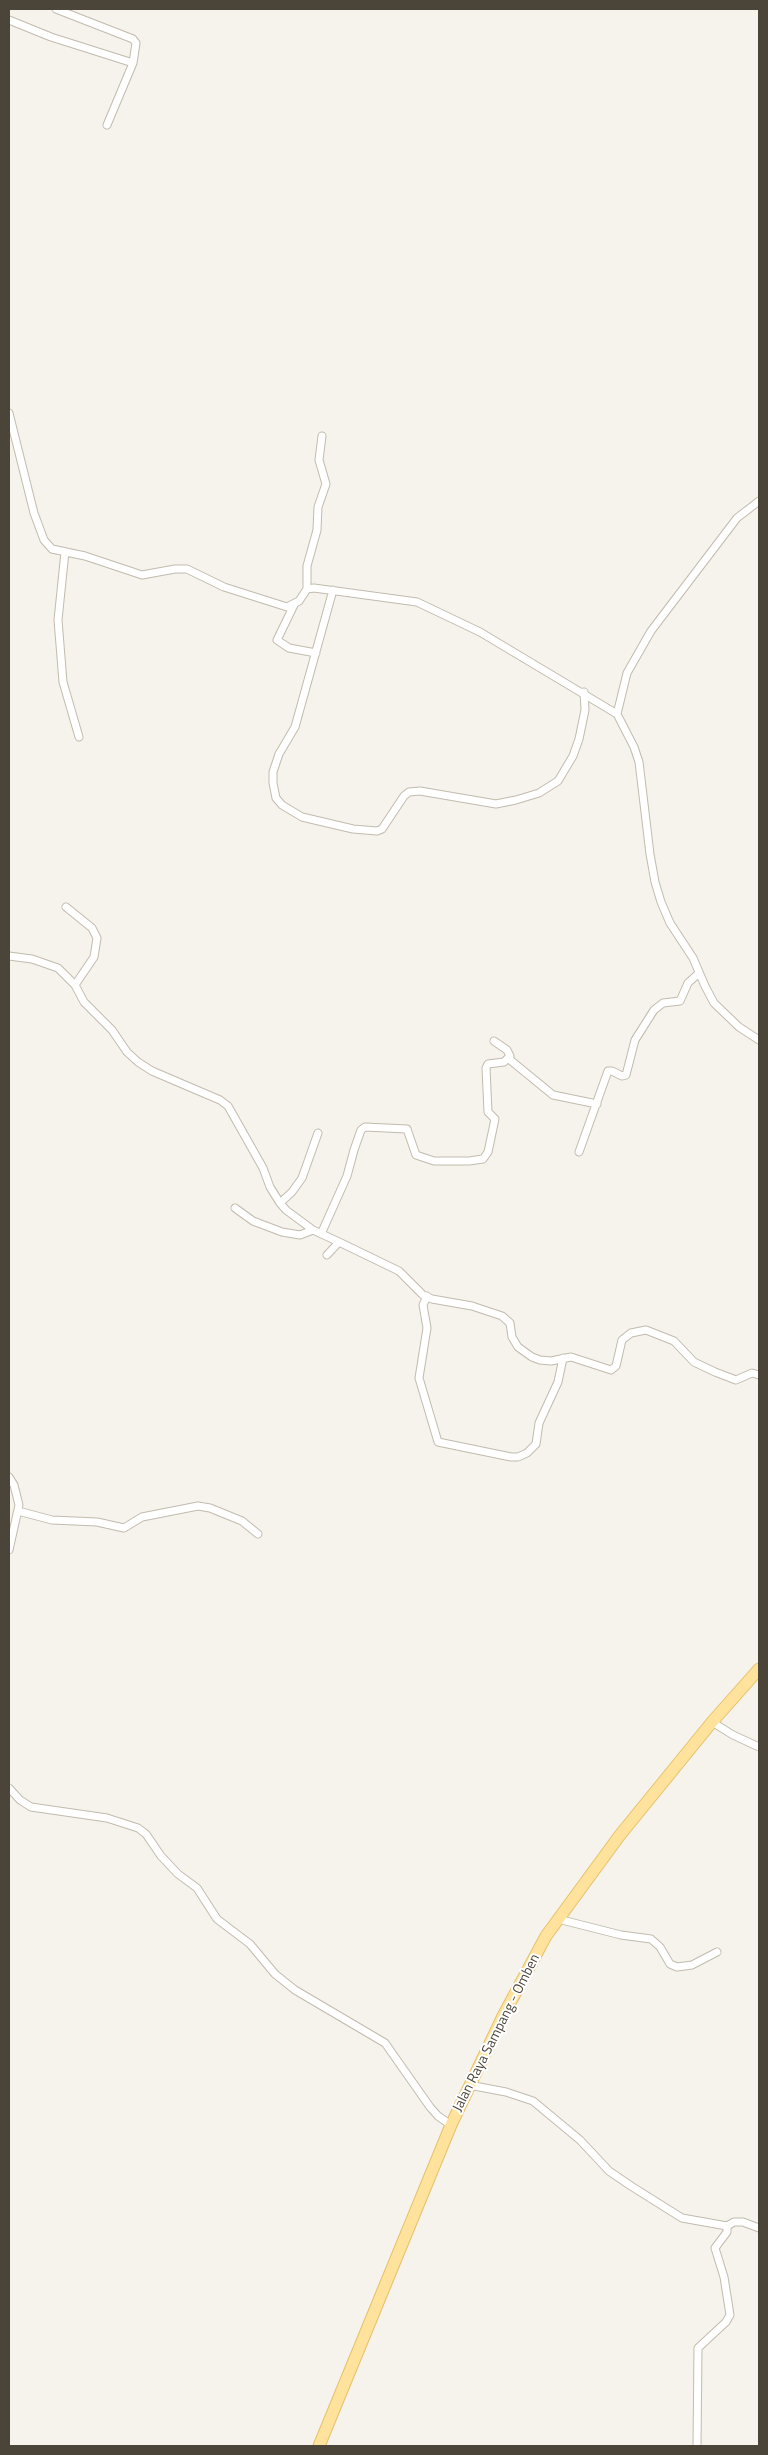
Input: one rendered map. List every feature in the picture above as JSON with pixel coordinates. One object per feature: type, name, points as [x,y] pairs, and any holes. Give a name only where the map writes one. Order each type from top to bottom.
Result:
[{"type":"main road","name":"Jalan Raya Sampang - Omben","points":[[319,2446],[451,2125],[534,1958],[558,1919],[620,1835],[712,1722],[759,1669]]},
{"type":"street","points":[[56,9],[132,39],[136,43],[137,49],[133,63],[107,125]]},
{"type":"street","points":[[9,20],[51,37],[133,63]]},
{"type":"street","points":[[9,413],[27,486],[44,540],[52,549],[85,556],[142,576],[175,569],[187,569],[224,587],[274,604],[287,607],[294,605]]},
{"type":"street","points":[[316,653],[290,648],[277,640],[294,605],[307,589],[307,566],[315,539],[318,507],[326,484],[319,460],[322,436]]},
{"type":"street","points":[[617,714],[628,673],[651,631],[737,518],[759,501]]},
{"type":"street","points":[[65,552],[58,608],[62,675],[68,705],[79,737]]},
{"type":"street","points":[[307,589],[333,590],[428,605],[480,632],[584,692],[617,714],[634,747],[638,762],[657,892],[670,923],[693,958],[714,1003],[740,1027],[759,1040]]},
{"type":"street","points":[[333,590],[295,727],[280,754],[274,772],[273,783],[276,798],[282,805],[302,817],[353,829],[380,830],[404,796],[409,792],[420,791],[496,804],[516,800],[552,786],[564,773],[576,749],[585,710],[584,692]]},
{"type":"street","points":[[66,907],[92,928],[97,938],[94,957],[76,985]]},
{"type":"street","points":[[9,956],[32,959],[58,968],[76,985],[84,1002],[112,1030],[132,1058],[152,1071],[220,1100],[228,1106],[263,1168],[270,1187],[286,1210],[313,1230],[399,1271],[427,1296],[502,1316],[510,1323],[515,1342],[532,1357],[547,1361],[571,1357],[611,1370],[616,1366],[622,1340],[631,1333],[646,1330],[674,1341],[694,1362],[715,1372],[736,1380],[752,1373],[759,1375]]},
{"type":"street","points":[[579,1152],[608,1071],[612,1070],[622,1076],[627,1073],[635,1040],[654,1010],[662,1003],[680,1001],[688,983],[699,973]]},
{"type":"street","points":[[494,1040],[507,1050],[509,1058],[550,1093],[597,1104]]},
{"type":"street","points":[[322,1234],[347,1176],[361,1130],[365,1128],[407,1129],[416,1155],[434,1161],[469,1162],[484,1159],[488,1152],[495,1119],[488,1112],[486,1066],[509,1058]]},
{"type":"street","points":[[280,1203],[298,1186],[318,1133]]},
{"type":"street","points":[[236,1208],[253,1221],[282,1232],[300,1235],[313,1230]]},
{"type":"street","points":[[327,1255],[339,1242]]},
{"type":"street","points":[[427,1296],[423,1305],[427,1328],[420,1378],[438,1442],[505,1456],[518,1457],[527,1453],[536,1444],[540,1423],[558,1382],[563,1358]]},
{"type":"street","points":[[9,1476],[17,1494],[18,1511],[9,1550]]},
{"type":"street","points":[[18,1511],[52,1520],[97,1522],[124,1528],[142,1517],[198,1506],[210,1508],[242,1521],[258,1534]]},
{"type":"street","points":[[712,1722],[733,1735],[759,1747]]},
{"type":"street","points":[[9,1788],[20,1800],[31,1807],[108,1818],[138,1828],[146,1834],[161,1856],[197,1888],[217,1919],[250,1944],[275,1974],[301,1994],[385,2043],[430,2108],[451,2125]]},
{"type":"street","points":[[558,1919],[621,1935],[651,1939],[660,1947],[670,1964],[677,1967],[692,1964],[717,1952]]},
{"type":"street","points":[[470,2085],[506,2092],[533,2100],[574,2134],[609,2171],[682,2218],[727,2226],[734,2222],[743,2222],[759,2228]]},
{"type":"street","points":[[697,2446],[698,2348],[726,2322],[730,2315],[724,2277],[715,2248],[727,2232],[727,2226]]}]
